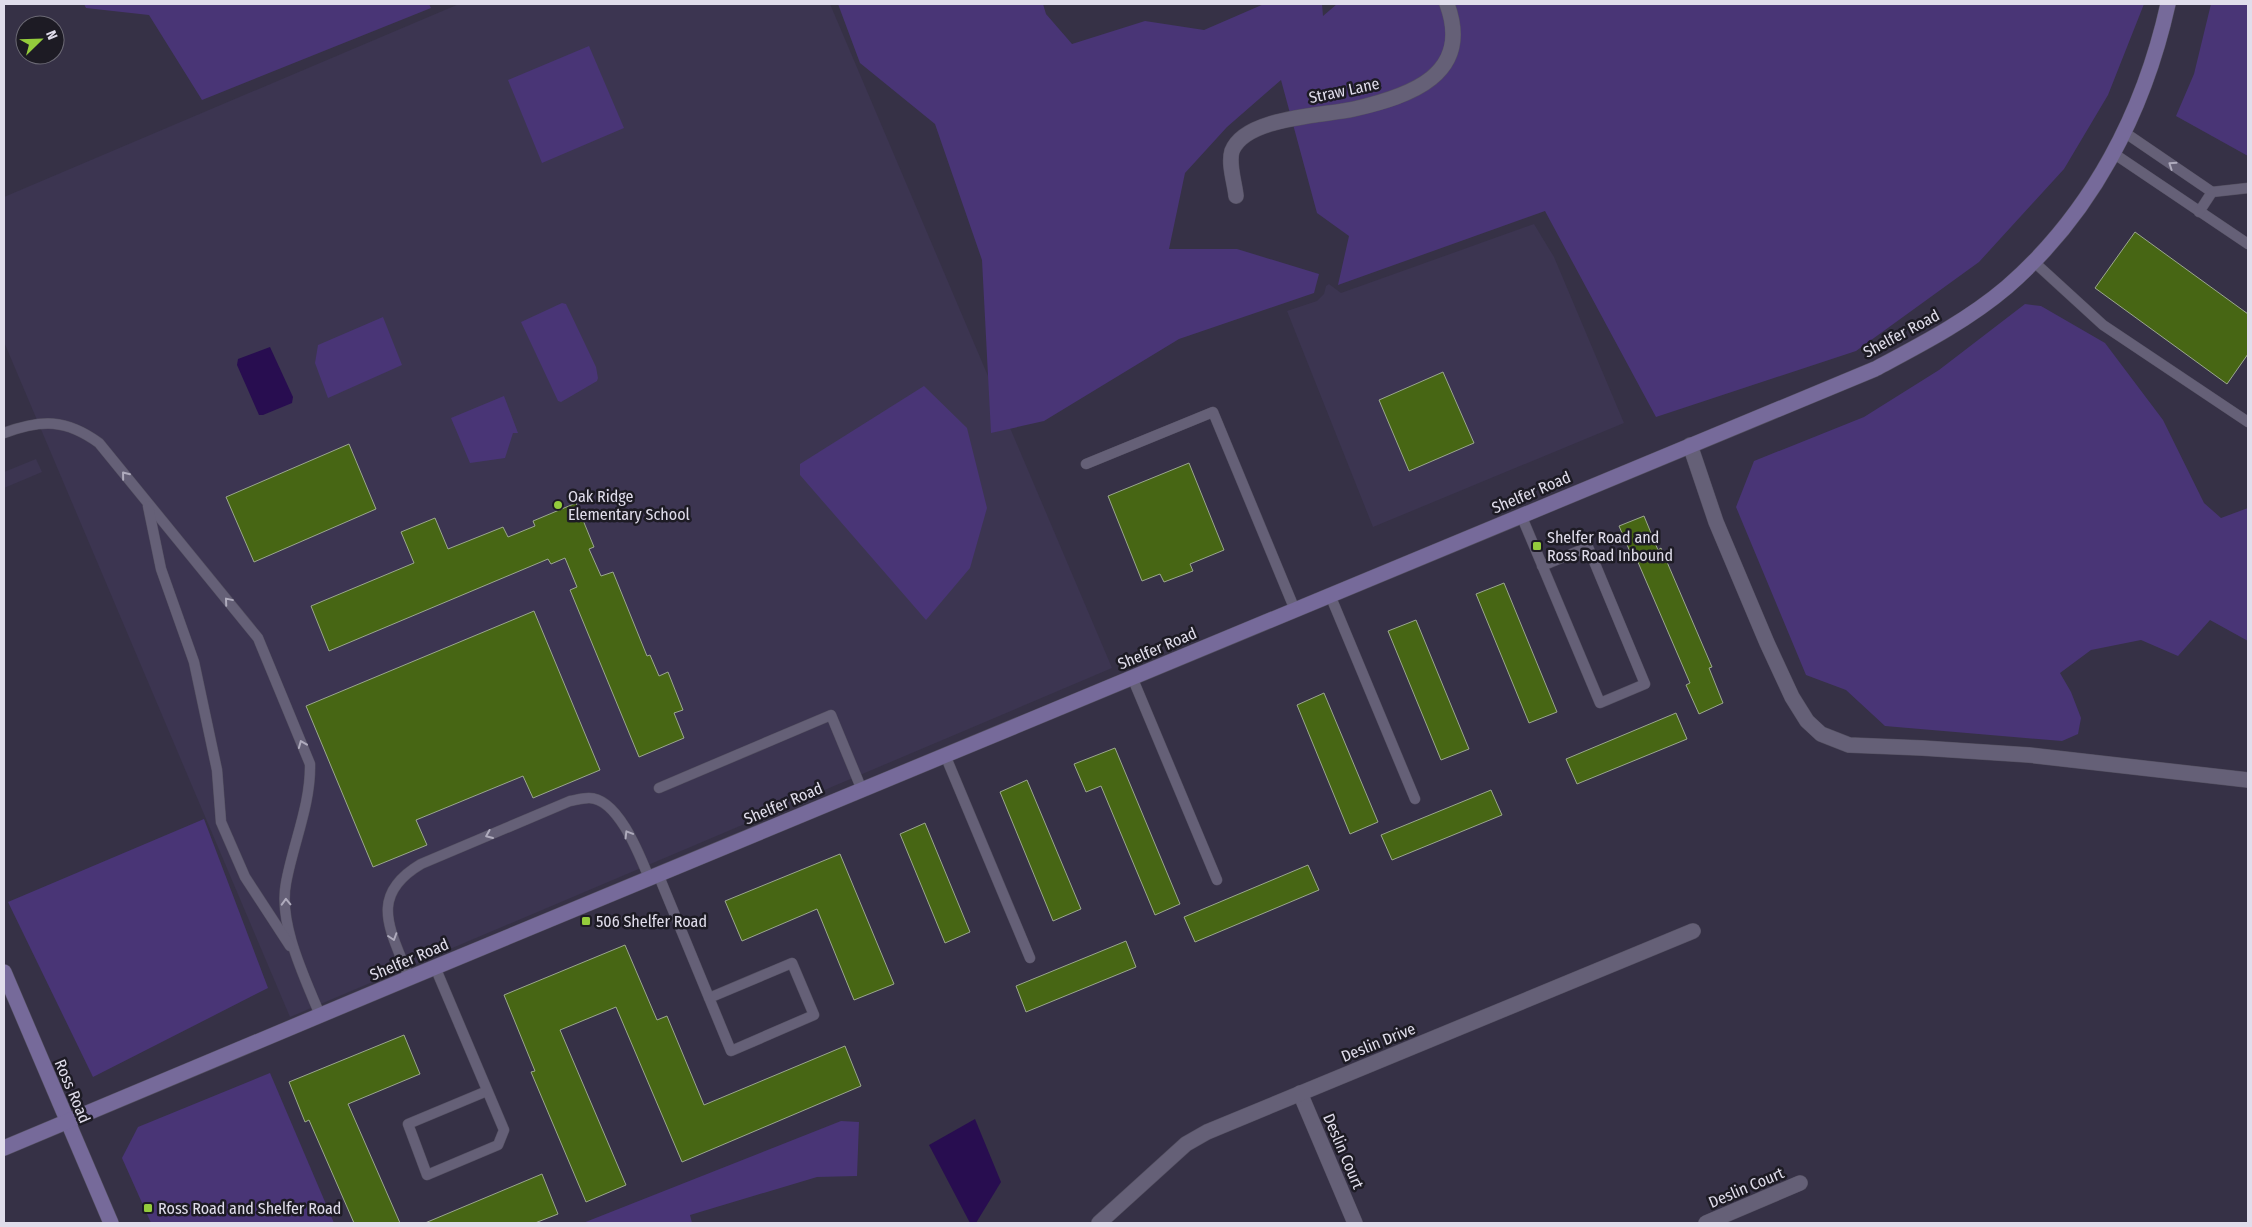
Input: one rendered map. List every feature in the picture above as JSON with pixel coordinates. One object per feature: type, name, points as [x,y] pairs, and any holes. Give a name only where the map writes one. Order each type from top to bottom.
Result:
[{"type":"street","name":"Straw Lane","points":[[1236,196],[1231,159],[1233,150],[1256,128],[1275,122],[1354,109],[1419,87],[1434,78],[1446,64],[1452,48],[1454,32],[1448,4]]},
{"type":"street","name":"Shelfer Road","points":[[4,1148],[1874,369],[1936,336],[1965,318],[2006,287],[2033,261],[2075,214],[2124,132],[2148,76],[2159,43],[2168,4]]},
{"type":"street","points":[[1690,445],[1716,522],[1766,643],[1792,697],[1807,721],[1821,734],[1849,745],[2029,755],[2248,780]]},
{"type":"street","name":"Deslin Drive","points":[[1099,1223],[1186,1144],[1207,1132],[1693,931]]},
{"type":"street","name":"Ross Road","points":[[4,972],[111,1223]]},
{"type":"street","name":"Deslin Court","points":[[1300,1093],[1355,1223]]},
{"type":"street","name":"Deslin Court","points":[[1706,1223],[1800,1183]]},
{"type":"lane","points":[[2124,132],[2212,192],[2248,188]]},
{"type":"lane","points":[[2113,153],[2248,244]]},
{"type":"lane","points":[[2199,212],[2212,192]]},
{"type":"lane","points":[[2033,261],[2103,325],[2248,422]]},
{"type":"lane","points":[[1086,464],[1213,412],[1294,610]]},
{"type":"lane","points":[[4,433],[24,426],[63,424],[82,431],[100,443],[258,638],[310,764],[305,808],[286,886],[287,924],[297,956],[320,1015]]},
{"type":"lane","points":[[148,503],[161,569],[194,662],[217,770],[221,822],[245,877],[297,956]]},
{"type":"lane","points":[[1521,515],[1542,566],[1600,703],[1645,684],[1588,547],[1542,566]]},
{"type":"lane","points":[[1330,595],[1416,799]]},
{"type":"lane","points":[[1132,677],[1217,880]]},
{"type":"lane","points":[[659,788],[831,715],[862,790]]},
{"type":"lane","points":[[945,755],[1030,958]]},
{"type":"lane","points":[[409,978],[392,933],[387,906],[392,888],[405,873],[421,864],[570,801],[590,798],[606,805],[618,817],[654,876],[731,1051],[814,1015],[792,963],[709,998]]},
{"type":"lane","points":[[435,967],[488,1091],[504,1130],[498,1145],[428,1174],[408,1124],[488,1091]]},
{"type":"shaded area","points":[[84,4],[429,4],[431,8],[202,100],[149,15],[86,8]]},
{"type":"shaded area","name":"Oak Ridge Elementary School","points":[[459,4],[830,4],[1112,668],[290,1017],[4,342],[4,197]]},
{"type":"shaded area","points":[[838,4],[1043,4],[1046,14],[1072,44],[1145,21],[1204,30],[1264,4],[1322,4],[1323,16],[1337,4],[2144,4],[2108,95],[2064,169],[1979,262],[1856,351],[1656,417],[1545,211],[1338,285],[1349,236],[1317,213],[1281,80],[1227,127],[1185,173],[1169,249],[1237,249],[1319,274],[1314,293],[1179,339],[1044,421],[991,433],[982,260],[935,124],[860,63]]},
{"type":"shaded area","points":[[2211,4],[2248,4],[2248,156],[2176,116],[2194,74]]},
{"type":"shaded area","points":[[589,46],[624,128],[542,163],[508,80]]},
{"type":"shaded area","points":[[1534,224],[1554,257],[1624,423],[1373,527],[1287,311],[1317,301],[1324,294],[1326,286],[1329,284],[1341,293]]},
{"type":"shaded area","points":[[562,303],[566,304],[596,367],[598,378],[597,381],[561,402],[558,401],[521,322]]},
{"type":"shaded area","points":[[2025,304],[2041,306],[2105,343],[2163,420],[2204,503],[2221,518],[2248,508],[2248,641],[2210,620],[2178,656],[2141,640],[2091,650],[2060,673],[2071,692],[2081,718],[2078,734],[2062,741],[1885,726],[1846,690],[1806,675],[1736,507],[1754,461],[1864,417],[1939,370]]},
{"type":"shaded area","points":[[383,317],[402,365],[328,398],[315,363],[318,345]]},
{"type":"shaded area","points":[[270,347],[293,397],[292,403],[259,415],[237,365],[238,359]]},
{"type":"shaded area","points":[[924,386],[967,428],[987,508],[970,568],[926,620],[800,475],[800,464]]},
{"type":"shaded area","points":[[504,396],[518,433],[513,433],[505,458],[470,463],[451,418]]},
{"type":"shaded area","points":[[36,459],[42,472],[4,488],[4,472]]},
{"type":"shaded area","points":[[204,819],[268,988],[93,1077],[8,902]]},
{"type":"shaded area","points":[[270,1073],[334,1223],[151,1223],[122,1158],[138,1127]]},
{"type":"shaded area","points":[[975,1119],[1001,1182],[976,1223],[970,1223],[929,1145]]},
{"type":"shaded area","points":[[841,1121],[859,1122],[857,1176],[817,1177],[690,1215],[692,1223],[583,1223]]},
{"type":"building","points":[[2135,232],[2248,314],[2248,354],[2227,384],[2095,288]]},
{"type":"building","points":[[1443,372],[1474,443],[1409,471],[1379,400]]},
{"type":"building","points":[[349,444],[376,509],[254,562],[226,497]]},
{"type":"building","points":[[1189,463],[1224,550],[1190,564],[1193,571],[1164,582],[1160,574],[1142,581],[1108,496]]},
{"type":"building","points":[[576,503],[594,547],[589,549],[601,576],[613,572],[647,656],[650,655],[659,676],[668,672],[683,710],[674,713],[684,738],[639,757],[570,590],[577,587],[565,558],[551,564],[548,559],[329,651],[311,606],[414,563],[401,532],[435,518],[448,549],[503,527],[508,537],[535,526],[533,521]]},
{"type":"building","points":[[1644,516],[1658,550],[1661,548],[1712,667],[1709,668],[1723,703],[1699,714],[1686,685],[1690,683],[1634,553],[1631,554],[1619,526]]},
{"type":"building","points":[[1504,583],[1557,712],[1529,723],[1476,594]]},
{"type":"building","points":[[534,611],[600,770],[533,798],[523,776],[416,820],[427,845],[373,867],[306,706]]},
{"type":"building","points":[[1416,620],[1469,749],[1441,760],[1388,631]]},
{"type":"building","points":[[1324,693],[1378,822],[1350,834],[1297,705]]},
{"type":"building","points":[[1676,713],[1687,739],[1577,784],[1566,759]]},
{"type":"building","points":[[1115,748],[1180,904],[1155,915],[1101,786],[1086,792],[1074,764]]},
{"type":"building","points":[[1027,780],[1081,909],[1053,921],[1000,792]]},
{"type":"building","points":[[1491,790],[1502,815],[1392,860],[1381,835]]},
{"type":"building","points":[[925,823],[970,932],[945,943],[900,834]]},
{"type":"building","points":[[840,854],[894,984],[854,1000],[817,909],[742,941],[725,901]]},
{"type":"building","points":[[1308,865],[1319,890],[1195,942],[1184,917]]},
{"type":"building","points":[[1126,941],[1136,967],[1026,1012],[1016,986]]},
{"type":"building","points":[[625,945],[657,1020],[667,1016],[704,1105],[845,1046],[861,1086],[682,1162],[616,1007],[560,1030],[626,1185],[586,1202],[531,1072],[535,1071],[504,995]]},
{"type":"building","points":[[404,1035],[420,1074],[348,1104],[400,1223],[354,1223],[309,1120],[305,1122],[289,1082]]},
{"type":"building","points":[[542,1174],[558,1214],[535,1223],[425,1223]]},
{"type":"place","name":"Oak Ridge Elementary School","points":[[558,505]]},
{"type":"place","name":"Shelfer Road and Ross Road Inbound","points":[[1537,546]]},
{"type":"place","name":"506 Shelfer Road","points":[[586,921]]},
{"type":"place","name":"Ross Road and Shelfer Road","points":[[148,1208]]}]
